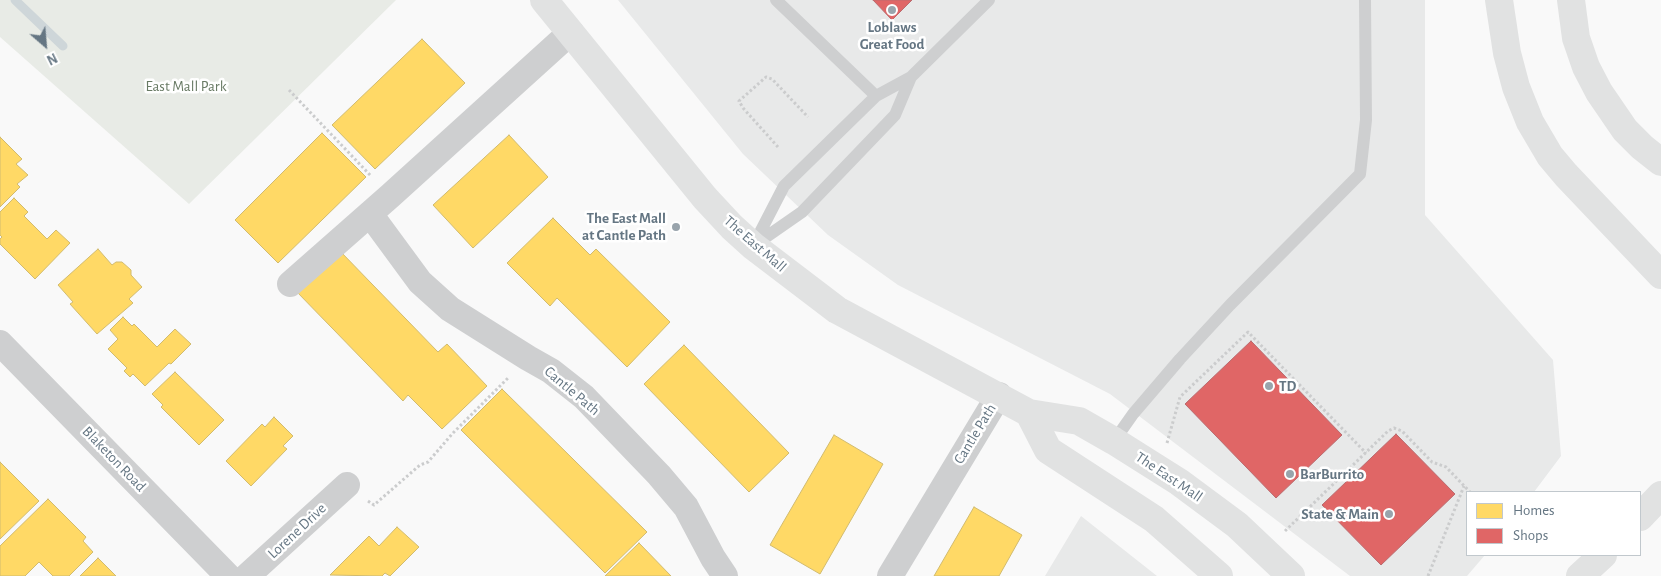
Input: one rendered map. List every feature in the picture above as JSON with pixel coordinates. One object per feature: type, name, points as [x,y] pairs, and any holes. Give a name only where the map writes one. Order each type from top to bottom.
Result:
[{"type":"main road","name":"The East Mall","points":[[544,0],[705,198],[753,246],[837,310],[1029,413],[1079,421],[1114,441],[1179,482],[1237,525],[1290,576]]},
{"type":"main road","points":[[1499,0],[1506,54],[1516,87],[1530,122],[1550,156],[1661,275]]},
{"type":"main road","points":[[1571,0],[1576,38],[1586,67],[1599,92],[1625,130],[1661,162]]},
{"type":"main road","points":[[1029,413],[1048,450],[1154,519],[1219,576]]},
{"type":"main road","points":[[1641,516],[1661,495]]},
{"type":"main road","points":[[1580,576],[1602,556]]},
{"type":"street","points":[[290,284],[571,32]]},
{"type":"street","name":"Cantle Path","points":[[370,214],[420,282],[450,309],[551,371],[584,397],[686,506],[713,558],[725,576]]},
{"type":"street","name":"Blaketon Road","points":[[0,343],[228,576]]},
{"type":"street","name":"Cantle Path","points":[[890,576],[999,396]]},
{"type":"street","name":"Lorene Drive","points":[[248,576],[347,485]]},
{"type":"lane","points":[[776,0],[876,96]]},
{"type":"lane","points":[[753,246],[784,186],[876,96],[911,76],[989,0]]},
{"type":"lane","points":[[1114,441],[1139,407],[1192,345],[1360,174],[1366,120],[1365,0]]},
{"type":"lane","points":[[753,246],[802,212],[895,115],[911,76]]},
{"type":"path","points":[[778,147],[742,108],[739,101],[766,78],[772,79],[808,117]]},
{"type":"path","points":[[288,90],[390,196]]},
{"type":"path","points":[[1160,470],[1180,398],[1248,332],[1366,452]]},
{"type":"path","points":[[347,485],[374,505],[420,465],[428,462],[453,433],[528,358]]},
{"type":"path","points":[[1265,550],[1388,431],[1394,428],[1400,429],[1432,462],[1446,467],[1469,491]]},
{"type":"path","points":[[1428,576],[1464,486]]},
{"type":"shaded area","points":[[618,0],[1425,0],[1425,215],[1553,360],[1561,456],[1535,491],[1466,491],[1466,556],[1484,556],[1467,576],[1350,576],[1110,394],[898,285],[828,235],[743,154]]},
{"type":"shaded area","points":[[1081,516],[1157,576],[1045,576]]},
{"type":"green space","name":"East Mall Park","points":[[0,0],[396,0],[189,204],[0,37]]},
{"type":"building: Homes","points":[[422,39],[465,83],[375,169],[332,125]]},
{"type":"building: Homes","points":[[322,133],[366,177],[278,263],[235,220]]},
{"type":"building: Homes","points":[[509,135],[548,177],[473,248],[433,205]]},
{"type":"building: Homes","points":[[0,137],[22,159],[16,164],[28,175],[17,184],[20,187],[0,207]]},
{"type":"building: Homes","points":[[14,198],[28,212],[24,216],[47,239],[56,230],[70,243],[35,279],[0,244],[2,237],[0,235],[0,212]]},
{"type":"building: Homes","points":[[553,218],[590,255],[596,249],[670,322],[627,367],[557,298],[550,306],[507,263]]},
{"type":"building: Homes","points":[[98,249],[112,265],[116,262],[122,262],[131,270],[131,275],[142,287],[129,299],[133,303],[97,334],[70,304],[73,302],[58,285]]},
{"type":"building: Homes","points":[[339,250],[438,352],[447,344],[487,386],[442,429],[408,395],[403,401],[296,291]]},
{"type":"building: Homes","points":[[123,317],[132,326],[134,324],[157,347],[175,329],[191,344],[145,386],[133,374],[130,377],[124,371],[127,368],[108,349],[118,339],[110,330]]},
{"type":"building: Homes","points":[[684,345],[789,453],[749,492],[644,384]]},
{"type":"building: Homes","points":[[175,372],[224,420],[199,445],[161,407],[163,405],[152,394]]},
{"type":"building: Homes","points":[[502,389],[647,532],[605,573],[461,430]]},
{"type":"building: Homes","points":[[274,417],[293,436],[283,446],[287,449],[251,486],[226,461],[262,424],[265,427]]},
{"type":"building: Homes","points":[[834,435],[883,464],[820,574],[770,545]]},
{"type":"building: Homes","points":[[0,462],[39,501],[0,539]]},
{"type":"building: Homes","points":[[48,499],[86,537],[83,541],[93,552],[69,576],[53,576],[39,562],[25,576],[0,576],[0,546]]},
{"type":"building: Homes","points":[[974,507],[1022,535],[999,576],[934,576]]},
{"type":"building: Homes","points":[[397,527],[419,547],[390,576],[385,573],[382,576],[330,575],[369,536],[379,546]]},
{"type":"building: Homes","points":[[639,543],[671,576],[605,576]]},
{"type":"building: Homes","points":[[98,558],[116,576],[80,576]]},
{"type":"building: Shops","name":"Loblaws Great Food","points":[[873,0],[912,0],[892,20]]},
{"type":"building: Shops","points":[[1251,341],[1342,435],[1276,498],[1185,404]]},
{"type":"building: Shops","points":[[1396,434],[1455,494],[1381,565],[1322,505]]},
{"type":"waterway","points":[[15,0],[63,46]]},
{"type":"place","name":"Loblaws Great Food","points":[[892,10]]},
{"type":"place","name":"The East Mall at Cantle Path","points":[[676,227]]},
{"type":"place","name":"TD","points":[[1269,386]]},
{"type":"place","name":"BarBurrito","points":[[1290,474]]},
{"type":"place","name":"State & Main","points":[[1389,514]]}]
